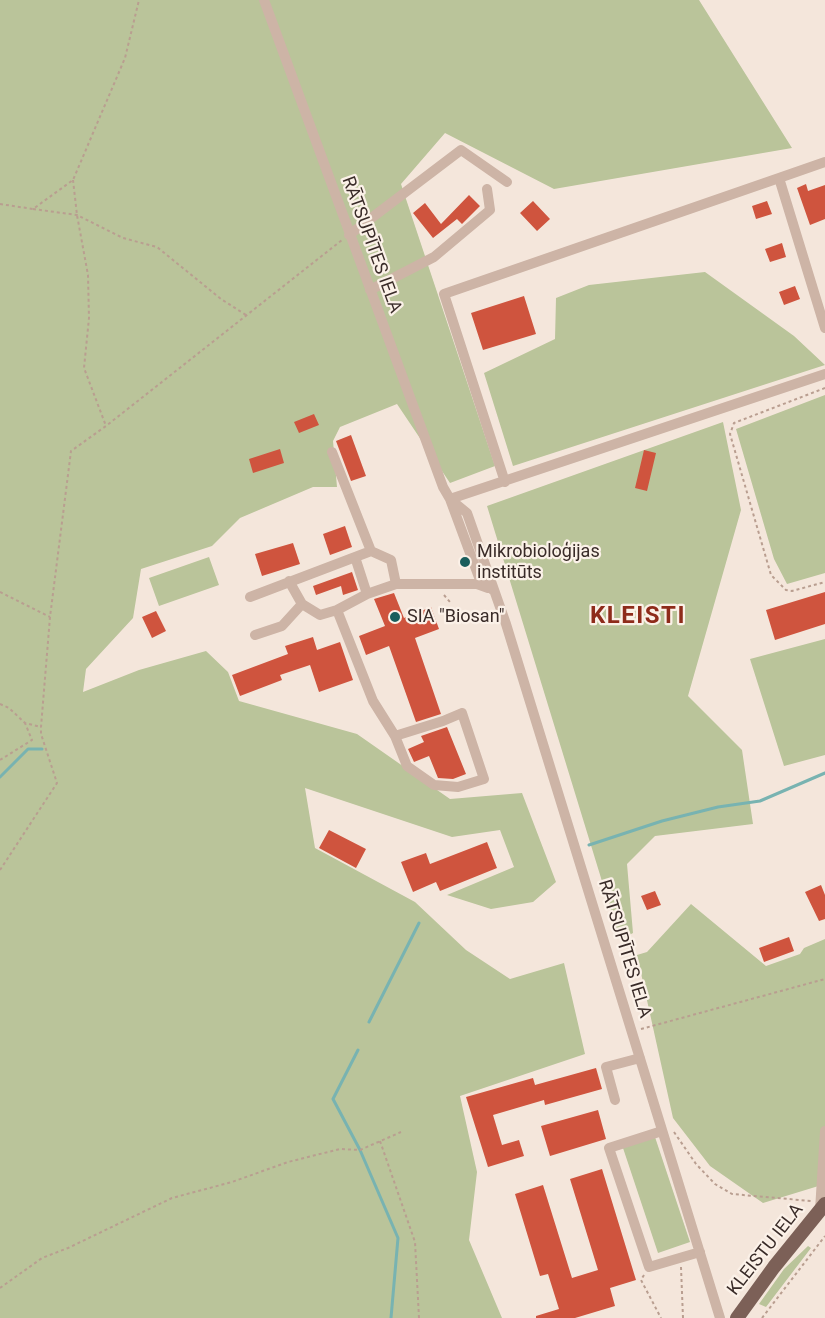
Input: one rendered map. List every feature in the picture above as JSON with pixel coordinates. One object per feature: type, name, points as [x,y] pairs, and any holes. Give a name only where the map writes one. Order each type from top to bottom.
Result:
[{"type":"main road","name":"KLEISTU IELA","points":[[737,1318],[819,1205]]},
{"type":"street","name":"RĀTSUPĪTES IELA","points":[[264,0],[439,476],[450,499],[466,513],[506,624],[720,1318]]},
{"type":"street","points":[[349,235],[461,150],[507,182]]},
{"type":"street","points":[[505,482],[444,294],[825,162]]},
{"type":"street","points":[[779,178],[824,323]]},
{"type":"street","points":[[370,290],[434,257],[490,210],[487,189]]},
{"type":"street","points":[[450,499],[825,374]]},
{"type":"street","points":[[332,452],[371,551],[391,560],[396,584]]},
{"type":"street","points":[[250,597],[371,551]]},
{"type":"street","points":[[355,557],[367,594]]},
{"type":"street","points":[[289,581],[302,604],[320,615],[396,584],[477,584],[493,591]]},
{"type":"street","points":[[255,636],[282,626],[302,604]]},
{"type":"street","points":[[337,610],[373,701],[395,736],[407,766],[434,785],[458,787],[484,779],[462,713],[443,722],[395,736]]},
{"type":"street","points":[[615,1100],[606,1067],[640,1058]]},
{"type":"street","points":[[661,1126],[609,1149],[649,1267],[700,1252]]},
{"type":"street","points":[[819,1205],[825,1131]]},
{"type":"path","points":[[106,426],[84,368],[89,318],[88,275],[73,180],[125,58],[139,0]]},
{"type":"path","points":[[33,209],[73,180]]},
{"type":"path","points":[[0,204],[77,214],[123,238],[156,247],[221,299],[246,315]]},
{"type":"path","points":[[0,870],[57,783],[41,734],[41,727],[50,617],[71,451],[349,235]]},
{"type":"path","points":[[825,388],[734,423],[730,434],[771,575],[786,590],[792,591],[825,582]]},
{"type":"path","points":[[0,592],[50,617]]},
{"type":"path","points":[[0,704],[9,708],[25,723],[32,740],[0,760]]},
{"type":"path","points":[[25,723],[41,727]]},
{"type":"path","points":[[632,1031],[825,979]]},
{"type":"path","points":[[661,1126],[675,1132],[696,1164],[715,1184],[732,1194],[819,1205]]},
{"type":"path","points":[[0,1288],[42,1258],[68,1248],[172,1198],[232,1182],[288,1162],[340,1149],[360,1150],[401,1132]]},
{"type":"path","points":[[380,1141],[415,1242],[419,1318]]},
{"type":"path","points":[[816,1236],[822,1240]]},
{"type":"path","points":[[762,1318],[825,1236]]},
{"type":"path","points":[[681,1257],[683,1318]]},
{"type":"path","points":[[649,1267],[641,1280],[661,1318]]},
{"type":"green space","points":[[0,0],[699,0],[792,148],[554,189],[445,133],[401,184],[495,466],[450,483],[397,404],[340,427],[333,441],[337,487],[313,487],[240,518],[212,546],[141,569],[133,618],[86,669],[83,692],[139,670],[206,651],[228,672],[239,701],[357,734],[450,799],[522,793],[556,882],[533,902],[491,909],[447,895],[514,867],[500,830],[452,837],[305,788],[315,848],[415,902],[466,950],[510,979],[564,963],[585,1054],[460,1096],[477,1172],[469,1240],[502,1318],[0,1318]]},
{"type":"green space","points":[[705,272],[794,336],[825,365],[513,466],[484,373],[555,339],[556,298],[589,285]]},
{"type":"green space","points":[[825,395],[825,573],[787,584],[774,559],[736,429]]},
{"type":"green space","points":[[723,422],[741,510],[688,696],[742,750],[753,824],[655,836],[627,864],[633,933],[620,940],[487,506]]},
{"type":"green space","points":[[209,557],[219,585],[159,606],[149,578]]},
{"type":"green space","points":[[825,639],[825,755],[784,766],[750,659]]},
{"type":"green space","points":[[691,904],[766,966],[800,954],[804,948],[825,939],[825,1184],[763,1203],[710,1166],[673,1118],[637,955],[647,952]]},
{"type":"green space","points":[[655,1137],[690,1242],[658,1253],[623,1148]]},
{"type":"green space","points":[[808,1246],[811,1248],[766,1307],[759,1304],[784,1269]]},
{"type":"building","points":[[806,184],[808,191],[825,185],[825,219],[810,225],[797,188]]},
{"type":"building","points":[[469,195],[480,206],[462,224],[457,219],[433,238],[413,213],[425,203],[441,224]]},
{"type":"building","points":[[533,201],[550,219],[537,231],[520,213]]},
{"type":"building","points":[[767,201],[772,214],[756,219],[752,206]]},
{"type":"building","points":[[782,243],[786,257],[770,262],[765,249]]},
{"type":"building","points":[[795,286],[800,299],[784,305],[779,292]]},
{"type":"building","points":[[524,296],[536,334],[483,350],[471,313]]},
{"type":"building","points":[[314,414],[319,425],[299,433],[294,422]]},
{"type":"building","points":[[351,435],[366,476],[351,481],[336,441]]},
{"type":"building","points":[[280,449],[284,463],[253,473],[249,459]]},
{"type":"building","points":[[644,450],[656,453],[647,491],[635,488]]},
{"type":"building","points":[[345,526],[352,547],[330,555],[323,534]]},
{"type":"building","points":[[293,543],[300,564],[262,576],[255,554]]},
{"type":"building","points":[[352,572],[358,590],[343,595],[341,586],[316,595],[313,586]]},
{"type":"building","points":[[825,592],[825,624],[775,640],[766,610]]},
{"type":"building","points":[[394,593],[404,618],[431,607],[439,629],[415,638],[441,714],[416,722],[389,646],[366,655],[359,636],[385,626],[374,599]]},
{"type":"building","points":[[156,611],[166,631],[152,638],[142,617]]},
{"type":"building","points":[[313,637],[317,650],[340,642],[353,680],[319,692],[310,665],[280,675],[282,680],[240,696],[232,675],[288,654],[285,646]]},
{"type":"building","points":[[447,727],[466,774],[453,779],[438,778],[429,756],[414,762],[408,749],[424,742],[421,736]]},
{"type":"building","points":[[329,830],[366,849],[356,868],[319,848]]},
{"type":"building","points":[[487,842],[497,868],[440,891],[436,882],[413,892],[401,862],[426,853],[430,864]]},
{"type":"building","points":[[821,885],[825,895],[825,919],[819,921],[805,892]]},
{"type":"building","points":[[655,891],[661,905],[647,910],[641,896]]},
{"type":"building","points":[[789,937],[794,951],[764,962],[759,948]]},
{"type":"building","points":[[596,1068],[602,1089],[545,1105],[544,1100],[493,1115],[502,1145],[519,1140],[524,1156],[488,1167],[466,1097],[533,1078],[535,1085]]},
{"type":"building","points":[[598,1110],[606,1139],[550,1156],[541,1126]]},
{"type":"building","points":[[602,1169],[636,1280],[610,1288],[615,1306],[575,1318],[536,1318],[536,1316],[559,1309],[548,1274],[540,1276],[515,1194],[543,1185],[572,1278],[598,1270],[570,1179]]},
{"type":"waterway","points":[[0,777],[28,749],[42,749]]},
{"type":"waterway","points":[[589,845],[662,821],[718,807],[760,801],[825,773]]},
{"type":"waterway","points":[[369,1022],[419,923]]},
{"type":"waterway","points":[[358,1050],[333,1099],[360,1150],[398,1238],[391,1318]]},
{"type":"place","name":"Mikrobioloģijas institūts","points":[[465,562]]},
{"type":"place","name":"SIA \"Biosan\"","points":[[395,617]]},
{"type":"district","name":"KLEISTI","points":[[638,617]]}]
